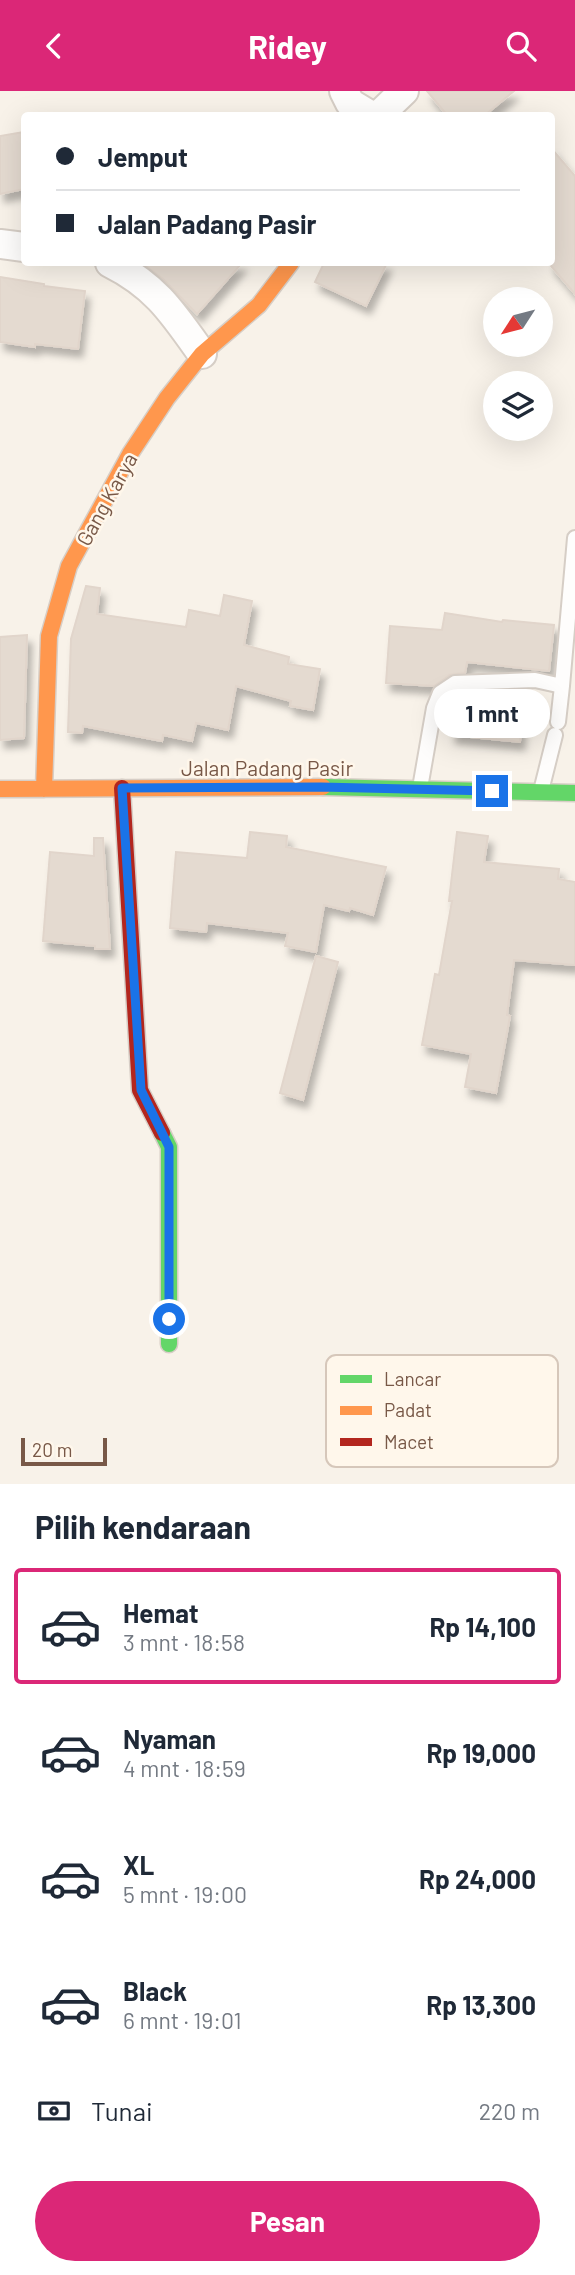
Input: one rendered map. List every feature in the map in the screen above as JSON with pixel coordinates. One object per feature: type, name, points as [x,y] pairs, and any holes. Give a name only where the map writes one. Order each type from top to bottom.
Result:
[{"type":"main road","name":"Gang Karya","points":[[44,789],[49,636],[69,566],[130,454],[167,398],[202,354],[259,305],[289,266]]},
{"type":"main road","name":"Jalan Padang Pasir","points":[[0,789],[321,787],[575,793]]},
{"type":"main road","points":[[122,788],[141,1090],[169,1147],[169,1344]]},
{"type":"street","points":[[344,91],[350,103],[365,112]]},
{"type":"street","points":[[382,112],[404,91]]},
{"type":"street","points":[[0,244],[21,247]]},
{"type":"street","points":[[116,266],[127,271],[169,306],[202,354]]},
{"type":"lane","points":[[540,792],[557,729],[575,538]]},
{"type":"lane","points":[[420,789],[434,708],[440,693],[455,683],[536,680],[562,686]]},
{"type":"building","points":[[427,91],[514,91],[489,112],[444,112]]},
{"type":"building","points":[[21,132],[21,190],[0,194],[0,136]]},
{"type":"building","points":[[555,153],[575,176],[575,294],[551,266],[555,266]]},
{"type":"building","points":[[146,266],[239,266],[197,314],[163,279]]},
{"type":"building","points":[[323,266],[386,266],[366,306],[315,282]]},
{"type":"building","points":[[0,277],[85,291],[78,349],[0,342]]},
{"type":"building","points":[[86,586],[100,588],[97,614],[186,627],[189,610],[220,616],[224,595],[252,601],[244,645],[289,657],[288,664],[320,669],[313,710],[290,706],[291,701],[236,686],[228,730],[196,723],[192,741],[163,735],[162,741],[83,726],[82,733],[68,732],[71,639]]},
{"type":"building","points":[[445,613],[502,622],[554,625],[549,671],[467,662],[465,673],[450,675],[434,686],[386,683],[390,626],[442,630]]},
{"type":"building","points":[[27,635],[24,738],[0,740],[0,637]]},
{"type":"building","points":[[454,707],[522,714],[520,742],[451,735]]},
{"type":"building","points":[[250,832],[287,836],[286,847],[386,867],[373,915],[350,908],[349,911],[324,905],[316,952],[285,946],[288,933],[207,923],[206,932],[170,928],[176,852],[247,858]]},
{"type":"building","points":[[457,832],[488,836],[484,862],[559,869],[558,879],[575,882],[575,965],[514,960],[507,1015],[510,1016],[496,1093],[465,1087],[471,1054],[422,1045],[435,974],[439,975],[452,901],[449,901]]},
{"type":"building","points":[[94,838],[103,838],[110,949],[43,941],[50,852],[94,856]]},
{"type":"building","points":[[316,956],[338,962],[303,1100],[280,1093]]},
{"type":"traffic: fast","points":[[323,787],[575,793]]},
{"type":"traffic: fast","points":[[162,1133],[169,1147],[169,1344]]},
{"type":"traffic: slow","points":[[44,789],[49,636],[69,566],[130,454],[167,398],[202,354],[259,305],[289,266]]},
{"type":"traffic: slow","points":[[0,789],[323,787]]},
{"type":"traffic: jam","points":[[122,788],[140,1090],[162,1133]]},
{"type":"route","points":[[169,1319],[169,1147],[141,1090],[122,788],[321,787],[492,791]]}]
